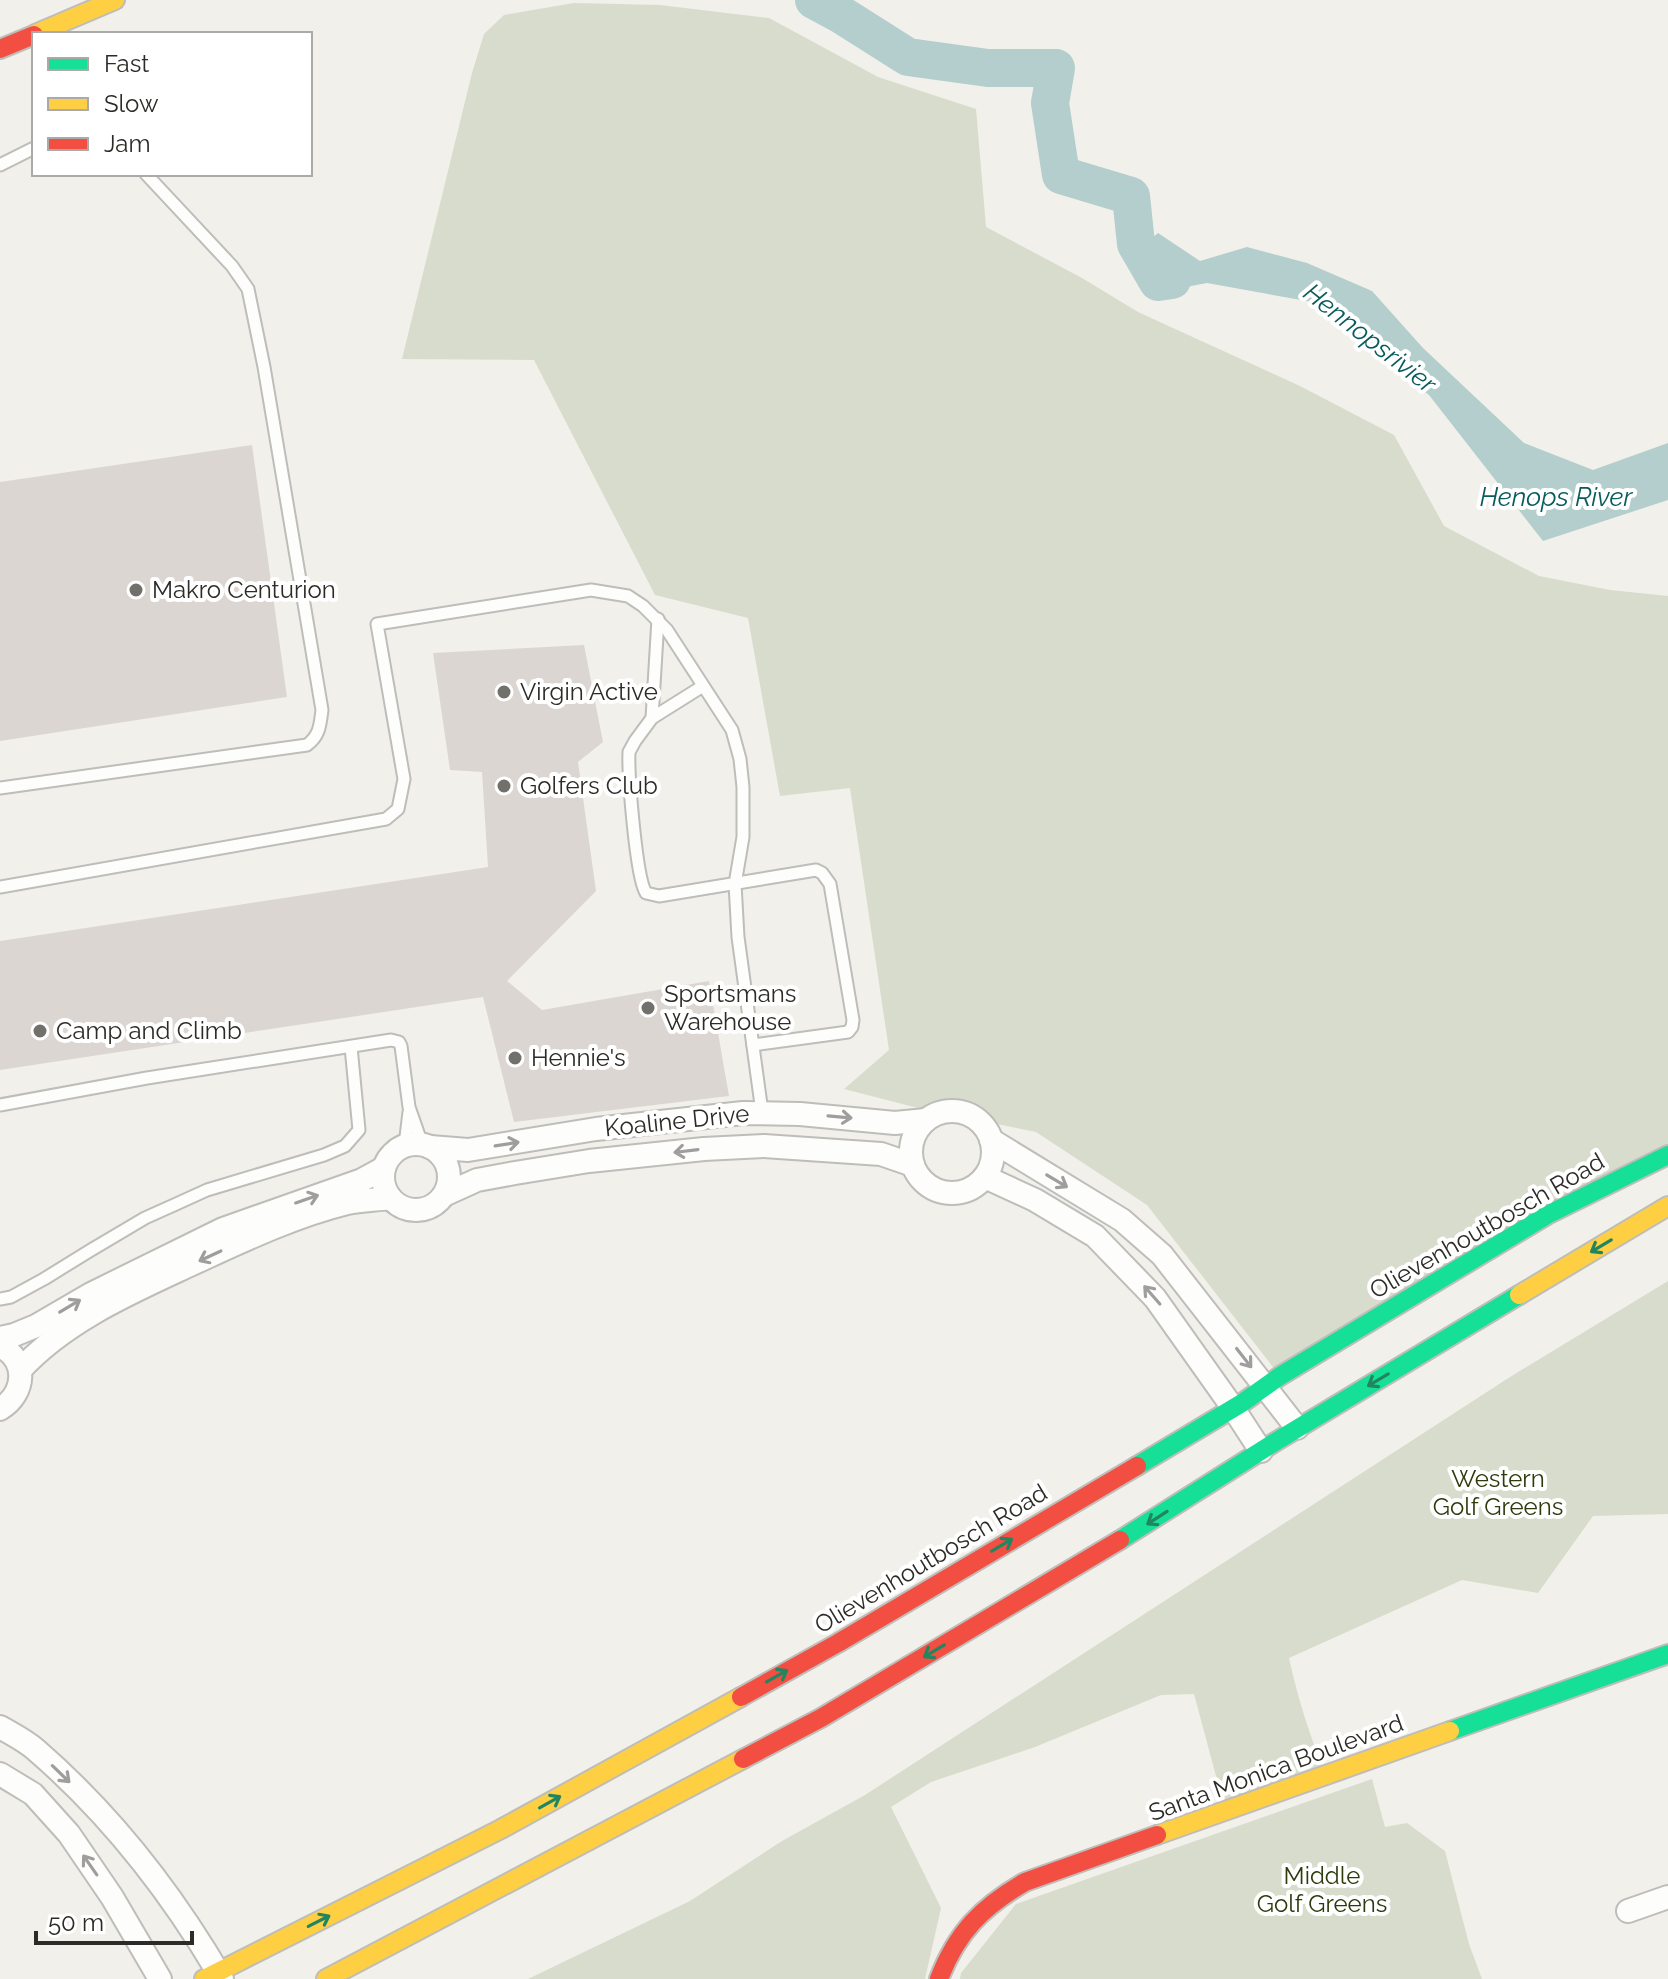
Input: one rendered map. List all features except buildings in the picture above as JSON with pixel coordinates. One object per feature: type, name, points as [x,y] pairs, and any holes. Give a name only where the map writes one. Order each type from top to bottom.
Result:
[{"type":"main road","points":[[40,32],[115,0]]},
{"type":"main road","points":[[0,49],[32,35]]},
{"type":"main road","name":"Olievenhoutbosch Road","points":[[215,1977],[501,1829],[838,1643],[1233,1408],[1280,1376],[1547,1215],[1668,1155]]},
{"type":"main road","points":[[326,1979],[821,1718],[1147,1524],[1297,1428],[1668,1206]]},
{"type":"main road","name":"Santa Monica Boulevard","points":[[939,1979],[949,1955],[973,1919],[1004,1893],[1025,1882],[1668,1654]]},
{"type":"street","name":"Koaline Drive","points":[[419,1145],[468,1150],[596,1129],[762,1112],[895,1123],[926,1120],[944,1111],[964,1112],[981,1122],[991,1140],[1122,1220],[1162,1255],[1297,1428]]},
{"type":"street","points":[[762,1112],[764,1146]]},
{"type":"street","points":[[913,1165],[911,1145],[919,1127],[926,1120]]},
{"type":"street","points":[[991,1140],[993,1158],[985,1177],[1035,1200],[1095,1236],[1155,1298],[1261,1451]]},
{"type":"street","points":[[419,1145],[439,1153],[449,1173],[448,1185],[437,1202],[418,1210],[407,1209],[390,1198],[385,1189],[384,1168],[397,1149],[419,1145]]},
{"type":"street","name":"Koaline Drive","points":[[444,1195],[477,1180],[589,1161],[764,1146],[881,1154],[913,1165],[923,1182],[941,1191],[960,1192],[978,1184],[985,1177]]},
{"type":"street","points":[[0,1338],[36,1326],[91,1294],[223,1229],[362,1180],[384,1168]]},
{"type":"street","points":[[20,1370],[52,1340],[119,1299],[233,1245],[274,1227],[348,1203],[390,1198]]},
{"type":"street","points":[[0,1346],[15,1358],[20,1370],[17,1391],[11,1401],[0,1409]]},
{"type":"street","points":[[0,1727],[34,1748],[124,1840],[172,1900],[215,1977]]},
{"type":"street","points":[[0,1774],[33,1794],[69,1834],[112,1897],[160,1979]]},
{"type":"street","points":[[1628,1911],[1668,1897]]},
{"type":"lane","points":[[0,165],[32,149]]},
{"type":"lane","points":[[0,788],[307,745],[318,734],[320,726],[322,710],[248,289],[232,266],[148,176]]},
{"type":"lane","points":[[0,887],[386,819],[398,809],[404,779],[377,624],[591,590],[628,596],[667,630],[732,730],[740,759],[743,837],[735,884],[738,937],[762,1112]]},
{"type":"lane","points":[[652,718],[658,619]]},
{"type":"lane","points":[[703,686],[652,718],[629,752],[642,888],[646,893],[659,896],[816,870],[822,873],[830,884],[853,1020],[848,1032],[753,1045]]},
{"type":"lane","points":[[0,1105],[147,1078],[391,1040],[399,1042],[402,1050],[409,1107],[419,1145]]},
{"type":"lane","points":[[0,1299],[11,1297],[44,1279],[145,1218],[207,1190],[345,1146],[359,1130],[351,1047]]},
{"type":"green space","points":[[574,3],[660,5],[769,18],[878,77],[976,109],[986,227],[1138,312],[1300,386],[1394,435],[1444,526],[1539,576],[1610,590],[1668,596],[1668,1155],[1280,1376],[1147,1205],[1036,1132],[922,1109],[844,1089],[889,1050],[850,788],[780,796],[748,618],[655,595],[534,360],[402,359],[484,34],[504,15]]},
{"type":"green space","name":"Western Golf Greens","points":[[1668,1281],[1668,1514],[1593,1516],[1538,1593],[1462,1580],[1289,1658],[1305,1718],[1326,1775],[1228,1807],[1216,1776],[1194,1694],[1161,1695],[1035,1747],[931,1782],[891,1807],[941,1908],[925,1979],[528,1979],[690,1901],[782,1841],[865,1795],[1510,1377]]},
{"type":"green space","name":"Middle Golf Greens","points":[[1372,1779],[1385,1827],[1407,1823],[1445,1851],[1469,1944],[1482,1979],[960,1979],[961,1973],[1016,1904]]},
{"type":"water","name":"Henops River","points":[[1158,233],[1200,261],[1247,247],[1307,263],[1372,291],[1423,348],[1524,443],[1593,470],[1668,443],[1668,500],[1543,541],[1429,395],[1312,302],[1207,283],[1154,293],[1133,254]]},
{"type":"waterway","name":"Hennopsrivier","points":[[814,0],[908,57],[988,68],[1056,68],[1050,103],[1061,175],[1131,196],[1136,244],[1158,282],[1172,280]]},
{"type":"traffic: fast","points":[[1137,1466],[1547,1215],[1668,1155]]},
{"type":"traffic: fast","points":[[1120,1540],[1275,1442],[1519,1295]]},
{"type":"traffic: fast","points":[[1450,1731],[1668,1654]]},
{"type":"traffic: slow","points":[[40,32],[115,0]]},
{"type":"traffic: slow","points":[[1519,1295],[1668,1206]]},
{"type":"traffic: slow","points":[[204,1979],[501,1829],[741,1697]]},
{"type":"traffic: slow","points":[[1157,1835],[1450,1731]]},
{"type":"traffic: slow","points":[[326,1979],[743,1759]]},
{"type":"traffic: jam","points":[[0,49],[32,36]]},
{"type":"traffic: jam","points":[[741,1697],[1137,1466]]},
{"type":"traffic: jam","points":[[743,1759],[821,1718],[1120,1540]]},
{"type":"traffic: jam","points":[[939,1979],[963,1934],[984,1911],[1010,1891],[1025,1882],[1157,1835]]},
{"type":"place","name":"Makro Centurion","points":[[136,590]]},
{"type":"place","name":"Virgin Active","points":[[504,692]]},
{"type":"place","name":"Golfers Club","points":[[504,786]]},
{"type":"place","name":"Sportsmans Warehouse","points":[[648,1008]]},
{"type":"place","name":"Camp and Climb","points":[[40,1031]]},
{"type":"place","name":"Hennie's","points":[[515,1058]]}]
